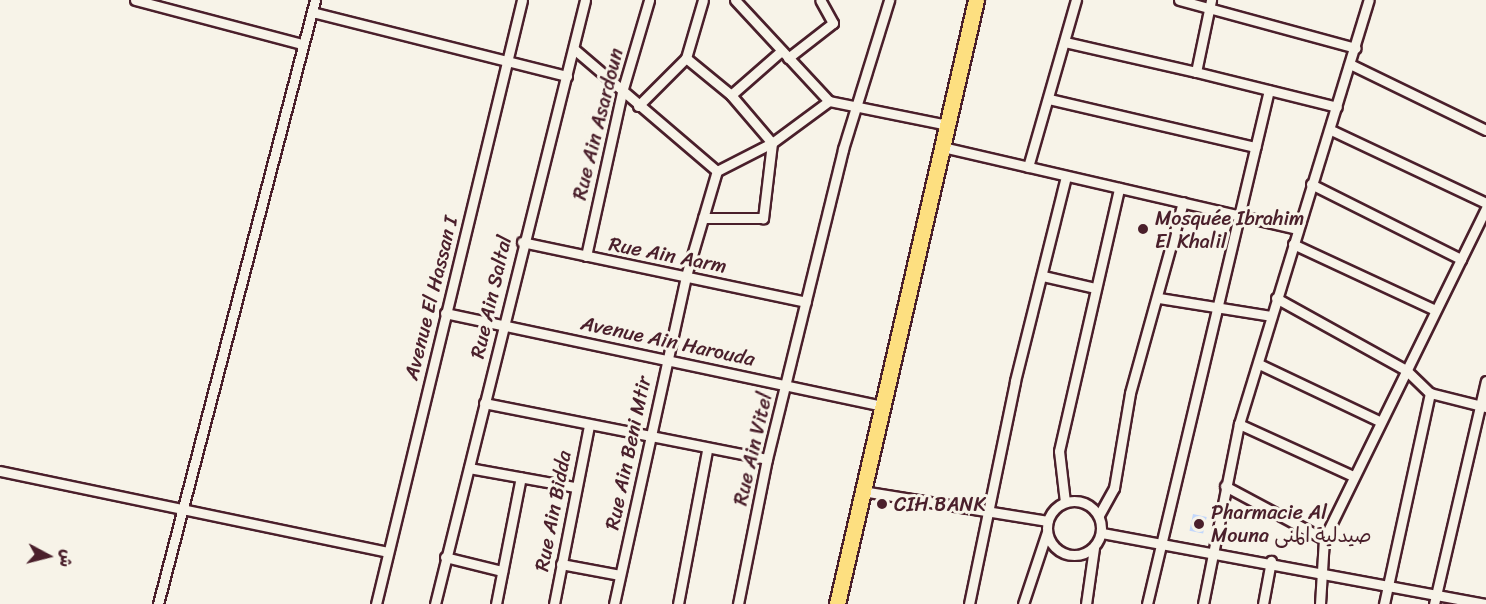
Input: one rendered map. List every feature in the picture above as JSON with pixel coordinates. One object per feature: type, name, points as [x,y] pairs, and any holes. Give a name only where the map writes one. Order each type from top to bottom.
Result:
[{"type":"main road","points":[[837,604],[976,0]]},
{"type":"street","points":[[135,0],[302,44]]},
{"type":"street","points":[[158,604],[180,506],[315,0]]},
{"type":"street","name":"Avenue El Hassan I","points":[[376,604],[522,0]]},
{"type":"street","name":"Rue Ain Saltal","points":[[435,604],[522,242],[585,0]]},
{"type":"street","name":"Rue Ain Asardoun","points":[[585,256],[622,92],[649,0]]},
{"type":"street","points":[[638,106],[686,58],[703,0]]},
{"type":"street","points":[[731,95],[833,23],[820,0]]},
{"type":"street","points":[[856,107],[889,0]]},
{"type":"street","points":[[1028,167],[1076,0]]},
{"type":"street","points":[[1179,0],[1210,3],[1356,48]]},
{"type":"street","points":[[1203,604],[1212,549],[1239,424],[1259,364],[1276,297],[1311,184],[1352,65],[1369,0]]},
{"type":"street","points":[[739,1],[785,55],[829,101],[948,125]]},
{"type":"street","points":[[1196,72],[1210,3]]},
{"type":"street","points":[[312,12],[567,76]]},
{"type":"street","points":[[1065,42],[1337,107]]},
{"type":"street","points":[[574,49],[638,106],[717,171],[772,143],[829,101]]},
{"type":"street","points":[[686,58],[731,95],[772,143],[762,218],[703,218]]},
{"type":"street","points":[[1352,65],[1485,127]]},
{"type":"street","points":[[1147,604],[1159,541],[1269,90]]},
{"type":"street","points":[[1049,99],[1256,147]]},
{"type":"street","name":"Rue Ain Vitel","points":[[738,604],[767,459],[856,107]]},
{"type":"street","points":[[1331,130],[1486,203]]},
{"type":"street","points":[[942,147],[1297,229]]},
{"type":"street","name":"Rue Ain Beni Mtir","points":[[614,604],[686,276],[717,171]]},
{"type":"street","points":[[969,604],[1066,176]]},
{"type":"street","points":[[1311,184],[1461,259]]},
{"type":"street","points":[[1023,604],[1047,532],[1048,521],[1065,502],[1059,451],[1119,189]]},
{"type":"street","points":[[1099,515],[1111,499],[1130,393],[1159,298],[1183,202]]},
{"type":"street","points":[[1320,604],[1323,539],[1486,208]]},
{"type":"street","name":"Rue Ain Aarm","points":[[522,242],[806,302]]},
{"type":"street","points":[[1293,244],[1435,310]]},
{"type":"street","points":[[1043,276],[1095,288]]},
{"type":"street","points":[[1276,297],[1406,370],[1430,393],[1483,406]]},
{"type":"street","points":[[1159,298],[1271,316]]},
{"type":"street","name":"Avenue Ain Harouda","points":[[445,313],[883,406]]},
{"type":"street","points":[[1259,364],[1379,422]]},
{"type":"street","points":[[1434,604],[1483,406],[1486,381]]},
{"type":"street","points":[[1384,604],[1430,393]]},
{"type":"street","points":[[484,403],[708,450],[767,459]]},
{"type":"street","points":[[1239,424],[1353,476]]},
{"type":"street","name":"Rue Ain Bidda","points":[[554,604],[574,488],[589,425]]},
{"type":"street","points":[[678,604],[708,450]]},
{"type":"street","points":[[469,468],[574,488]]},
{"type":"street","points":[[0,471],[180,506],[387,552]]},
{"type":"street","points":[[496,604],[521,477]]},
{"type":"street","points":[[1225,486],[1323,539]]},
{"type":"street","points":[[862,490],[1048,521]]},
{"type":"street","points":[[1065,502],[1089,504],[1099,515],[1102,533],[1094,548],[1086,604]]},
{"type":"street","points":[[1047,532],[1051,544],[1071,556],[1094,548]]},
{"type":"street","points":[[1102,533],[1212,549],[1486,604]]},
{"type":"street","points":[[445,557],[502,571]]},
{"type":"street","points":[[1263,604],[1270,561]]},
{"type":"street","points":[[561,564],[620,575]]},
{"type":"building","points":[[1193,514],[1207,517],[1203,534],[1189,531]]},
{"type":"place","name":"Mosquée Ibrahim El Khalil","points":[[1143,229]]},
{"type":"place","name":"CIH BANK","points":[[882,504]]},
{"type":"place","name":"Pharmacie Al Mouna صيدلية المنى","points":[[1199,524]]}]
